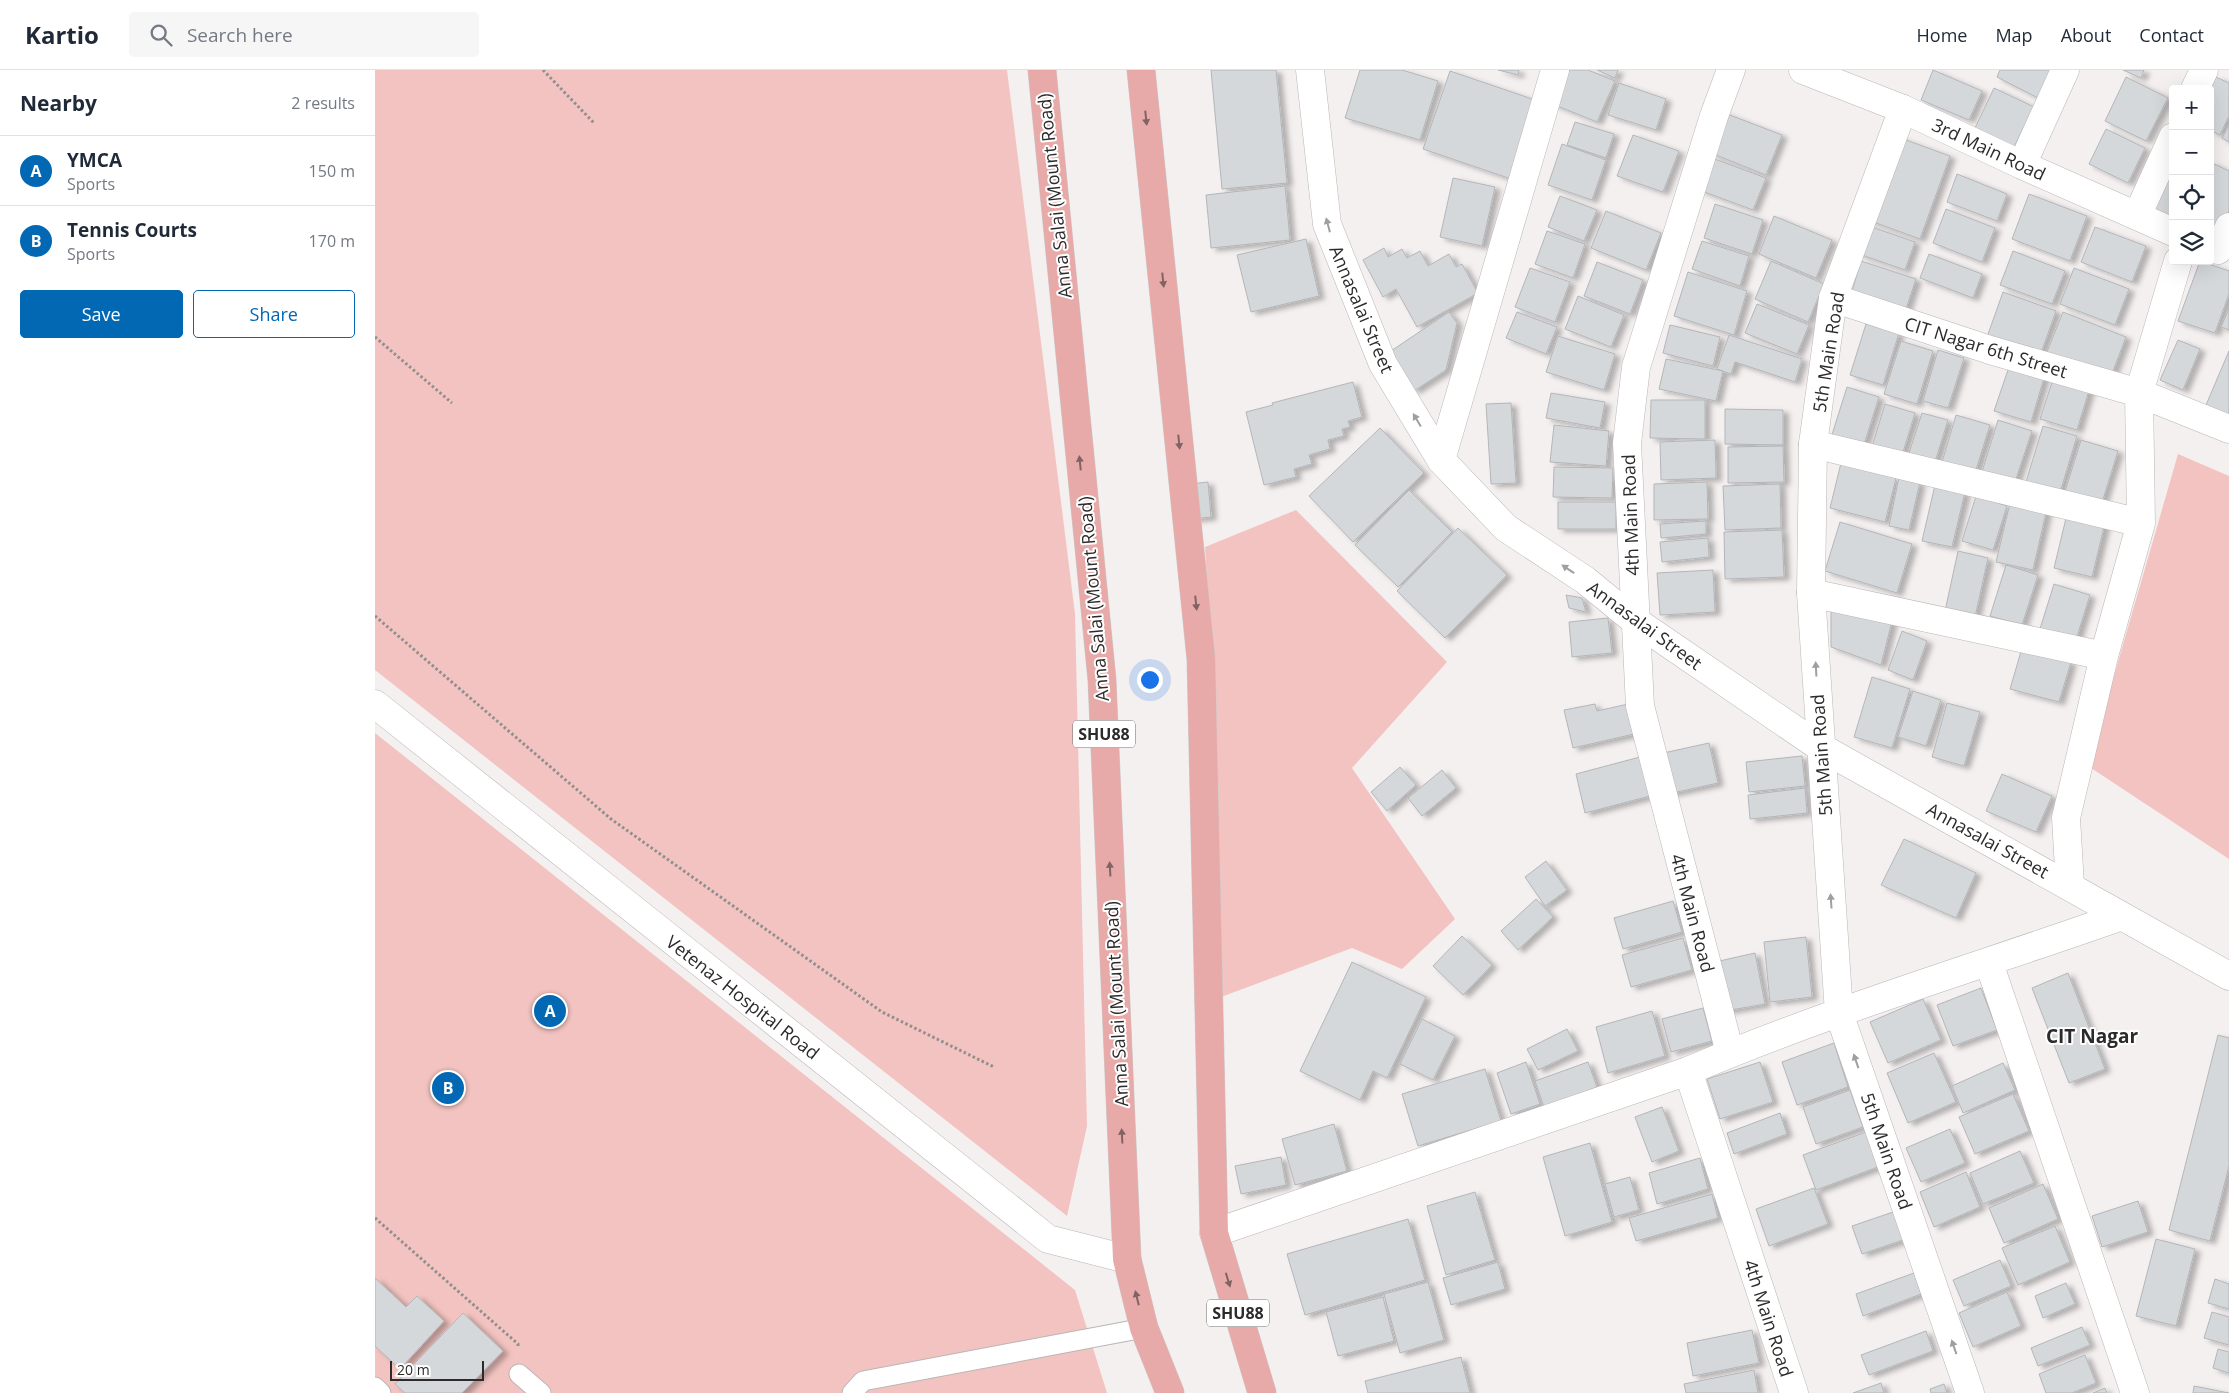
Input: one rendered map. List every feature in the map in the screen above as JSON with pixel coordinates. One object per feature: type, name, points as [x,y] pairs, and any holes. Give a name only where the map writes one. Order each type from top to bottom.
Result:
[{"type":"main road","name":"Anna Salai (Mount Road)","points":[[1042,70],[1101,680],[1127,1259],[1144,1328],[1170,1393]]},
{"type":"main road","name":"SHU88","points":[[1141,70],[1201,659],[1214,1234],[1262,1393]]},
{"type":"street","name":"Annasalai Street","points":[[1309,70],[1327,224],[1383,364],[1441,460],[1506,528],[1585,580],[1634,620],[1820,747],[2229,976]]},
{"type":"street","points":[[1441,460],[1555,70]]},
{"type":"street","name":"4th Main Road","points":[[1729,1054],[1639,706],[1627,443],[1636,367],[1714,116],[1731,70]]},
{"type":"street","name":"3rd Main Road","points":[[1803,70],[1903,108],[2022,165],[2169,230]]},
{"type":"street","points":[[2022,165],[2065,70]]},
{"type":"street","points":[[2197,85],[2204,70]]},
{"type":"street","name":"5th Main Road","points":[[1903,108],[1833,298],[1813,444],[1811,593],[1839,1013],[1970,1393]]},
{"type":"street","points":[[2137,216],[2169,147]]},
{"type":"street","points":[[2070,886],[2066,818],[2104,656],[2141,523],[2139,393],[2177,265]]},
{"type":"street","name":"CIT Nagar 6th Street","points":[[1833,298],[1990,350],[2139,393],[2229,429]]},
{"type":"street","points":[[1813,444],[2141,523]]},
{"type":"street","points":[[1811,593],[2104,656]]},
{"type":"street","name":"Vetenaz Hospital Road","points":[[375,704],[1048,1239],[1127,1259]]},
{"type":"street","points":[[1214,1234],[1688,1071],[1839,1013],[2122,916]]},
{"type":"street","points":[[1989,963],[2135,1393]]},
{"type":"street","name":"4th Main Road","points":[[1688,1071],[1794,1393]]},
{"type":"lane","points":[[852,1393],[863,1381],[1144,1328]]},
{"type":"lane","points":[[519,1374],[541,1393]]},
{"type":"lane","points":[[375,1387],[381,1393]]},
{"type":"path","points":[[543,70],[594,124]]},
{"type":"path","points":[[375,337],[452,403]]},
{"type":"path","points":[[375,616],[611,819],[882,1012],[994,1067]]},
{"type":"path","points":[[375,1218],[517,1344],[519,1374]]},
{"type":"shaded area","points":[[375,70],[1007,70],[1075,614],[1087,1126],[1067,1216],[375,670]]},
{"type":"shaded area","points":[[2178,454],[2229,476],[2229,859],[2088,766]]},
{"type":"shaded area","points":[[1296,510],[1447,662],[1352,768],[1455,919],[1402,969],[1352,948],[1221,997],[1218,781],[1205,547]]},
{"type":"shaded area","points":[[375,733],[1075,1290],[1107,1393],[375,1393]]},
{"type":"building","points":[[1211,70],[1276,70],[1287,183],[1222,189]]},
{"type":"building","points":[[1360,70],[1402,70],[1438,81],[1420,140],[1345,118]]},
{"type":"building","points":[[1498,70],[1519,70],[1518,75]]},
{"type":"building","points":[[1564,70],[1588,70],[1615,81],[1597,122],[1550,103]]},
{"type":"building","points":[[1597,70],[1618,70],[1615,78]]},
{"type":"building","points":[[1933,70],[1982,91],[1969,120],[1921,100]]},
{"type":"building","points":[[2000,70],[2054,70],[2040,99],[1997,77]]},
{"type":"building","points":[[2123,70],[2144,70],[2141,78]]},
{"type":"building","points":[[1450,71],[1541,102],[1514,180],[1423,149]]},
{"type":"building","points":[[2126,77],[2168,98],[2146,141],[2105,121]]},
{"type":"building","points":[[2216,77],[2229,83],[2229,116],[2220,135],[2214,132],[2214,85],[2212,85]]},
{"type":"building","points":[[1619,83],[1666,99],[1656,130],[1608,115]]},
{"type":"building","points":[[1994,88],[2034,107],[2013,149],[1974,130]]},
{"type":"building","points":[[1722,112],[1782,135],[1766,175],[1706,151]]},
{"type":"building","points":[[1575,122],[1614,134],[1606,158],[1567,145]]},
{"type":"building","points":[[2229,125],[2229,142],[2222,138]]},
{"type":"building","points":[[2106,129],[2145,148],[2128,183],[2089,164]]},
{"type":"building","points":[[1633,135],[1679,151],[1663,192],[1617,176]]},
{"type":"building","points":[[1895,136],[1950,156],[1920,239],[1865,219]]},
{"type":"building","points":[[1562,144],[1606,160],[1592,200],[1548,185]]},
{"type":"building","points":[[1712,158],[1766,178],[1753,210],[1699,190]]},
{"type":"building","points":[[2214,164],[2229,171],[2229,211],[2216,241],[2214,240]]},
{"type":"building","points":[[1957,174],[2007,194],[1997,221],[1947,202]]},
{"type":"building","points":[[2169,174],[2169,219],[2152,212]]},
{"type":"building","points":[[1453,178],[1495,187],[1482,246],[1440,237]]},
{"type":"building","points":[[1285,186],[1290,240],[1211,248],[1206,195]]},
{"type":"building","points":[[2029,194],[2087,216],[2070,261],[2012,239]]},
{"type":"building","points":[[1560,196],[1597,210],[1584,241],[1548,227]]},
{"type":"building","points":[[1715,204],[1763,220],[1752,254],[1704,238]]},
{"type":"building","points":[[1946,209],[1995,228],[1982,262],[1933,243]]},
{"type":"building","points":[[1606,211],[1661,233],[1646,270],[1591,248]]},
{"type":"building","points":[[1774,216],[1832,240],[1816,278],[1759,254]]},
{"type":"building","points":[[1866,225],[1915,242],[1905,270],[1856,253]]},
{"type":"building","points":[[2095,227],[2146,246],[2132,282],[2081,262]]},
{"type":"building","points":[[1547,231],[1585,244],[1573,278],[1535,264]]},
{"type":"building","points":[[1306,239],[1319,296],[1251,312],[1237,255]]},
{"type":"building","points":[[1702,241],[1749,256],[1740,286],[1692,269]]},
{"type":"building","points":[[1384,248],[1388,257],[1402,249],[1407,258],[1420,251],[1428,266],[1449,254],[1456,267],[1462,264],[1478,293],[1417,327],[1396,289],[1383,297],[1363,260]]},
{"type":"building","points":[[2013,251],[2065,271],[2052,304],[2000,285]]},
{"type":"building","points":[[1929,254],[1982,274],[1973,298],[1920,278]]},
{"type":"building","points":[[1771,261],[1824,284],[1808,322],[1755,299]]},
{"type":"building","points":[[1861,261],[1916,279],[1906,309],[1852,291]]},
{"type":"building","points":[[1597,262],[1643,280],[1630,314],[1584,296]]},
{"type":"building","points":[[2199,265],[2212,265],[2229,271],[2229,294],[2215,333],[2178,321]]},
{"type":"building","points":[[1530,268],[1570,282],[1555,322],[1515,307]]},
{"type":"building","points":[[2074,268],[2129,289],[2115,325],[2060,304]]},
{"type":"building","points":[[1688,272],[1747,291],[1734,335],[1674,316]]},
{"type":"building","points":[[2003,292],[2056,311],[2040,356],[1987,337]]},
{"type":"building","points":[[1578,296],[1624,315],[1611,347],[1565,329]]},
{"type":"building","points":[[1757,304],[1809,325],[1797,354],[1745,333]]},
{"type":"building","points":[[2229,309],[2229,330],[2221,327]]},
{"type":"building","points":[[1449,312],[1457,323],[1446,370],[1414,391],[1388,353]]},
{"type":"building","points":[[1517,312],[1557,327],[1546,354],[1506,338]]},
{"type":"building","points":[[2063,312],[2126,337],[2110,379],[2046,354]]},
{"type":"building","points":[[1866,324],[1899,333],[1883,385],[1850,375]]},
{"type":"building","points":[[1670,325],[1720,337],[1713,366],[1663,353]]},
{"type":"building","points":[[1729,335],[1802,359],[1795,382],[1735,362],[1731,374],[1717,369]]},
{"type":"building","points":[[1558,336],[1615,354],[1604,390],[1546,372]]},
{"type":"building","points":[[2178,340],[2200,349],[2183,390],[2160,380]]},
{"type":"building","points":[[1901,341],[1933,351],[1917,404],[1884,394]]},
{"type":"building","points":[[1938,350],[1964,358],[1948,408],[1923,401]]},
{"type":"building","points":[[2229,351],[2229,423],[2203,412]]},
{"type":"building","points":[[1666,359],[1723,371],[1716,401],[1659,389]]},
{"type":"building","points":[[2011,361],[2046,371],[2031,422],[1994,411]]},
{"type":"building","points":[[2055,373],[2091,384],[2077,430],[2040,419]]},
{"type":"building","points":[[1353,382],[1362,417],[1348,421],[1350,427],[1342,429],[1344,436],[1328,440],[1330,449],[1309,455],[1312,464],[1294,469],[1296,477],[1264,485],[1246,412],[1273,405],[1272,403]]},
{"type":"building","points":[[1847,387],[1879,397],[1862,451],[1830,441]]},
{"type":"building","points":[[1551,393],[1605,402],[1600,428],[1546,418]]},
{"type":"building","points":[[1651,400],[1705,400],[1705,439],[1650,438]]},
{"type":"building","points":[[1511,403],[1516,483],[1491,484],[1486,404]]},
{"type":"building","points":[[1885,404],[1915,413],[1901,459],[1871,450]]},
{"type":"building","points":[[1725,409],[1783,410],[1783,445],[1725,444]]},
{"type":"building","points":[[1922,413],[1948,420],[1935,462],[1909,453]]},
{"type":"building","points":[[1956,415],[1990,425],[1975,473],[1942,462]]},
{"type":"building","points":[[1998,420],[2032,431],[2014,485],[1981,475]]},
{"type":"building","points":[[1554,425],[1609,431],[1606,466],[1550,462]]},
{"type":"building","points":[[2043,426],[2077,436],[2059,496],[2025,485]]},
{"type":"building","points":[[1380,428],[1424,473],[1353,542],[1309,496]]},
{"type":"building","points":[[1715,440],[1716,478],[1661,480],[1660,442]]},
{"type":"building","points":[[2081,440],[2118,451],[2100,509],[2063,498]]},
{"type":"building","points":[[1783,446],[1784,482],[1728,483],[1728,447]]},
{"type":"building","points":[[1841,463],[1896,478],[1885,522],[1830,508]]},
{"type":"building","points":[[1554,467],[1613,468],[1612,498],[1553,497]]},
{"type":"building","points":[[1899,477],[1920,482],[1909,530],[1889,526]]},
{"type":"building","points":[[1208,482],[1211,517],[1184,520],[1181,485]]},
{"type":"building","points":[[1707,482],[1708,519],[1654,520],[1654,484]]},
{"type":"building","points":[[1780,484],[1781,528],[1725,530],[1723,486]]},
{"type":"building","points":[[1935,485],[1965,492],[1952,547],[1922,541]]},
{"type":"building","points":[[1409,490],[1452,532],[1398,587],[1355,545]]},
{"type":"building","points":[[1976,496],[2007,506],[1993,550],[1962,541]]},
{"type":"building","points":[[2011,499],[2047,508],[2033,570],[1996,562]]},
{"type":"building","points":[[1558,502],[1616,502],[1616,529],[1558,529]]},
{"type":"building","points":[[2067,514],[2105,523],[2092,577],[2054,568]]},
{"type":"building","points":[[1706,521],[1706,534],[1661,538],[1660,524]]},
{"type":"building","points":[[1840,522],[1912,544],[1897,593],[1825,571]]},
{"type":"building","points":[[1458,528],[1507,575],[1445,638],[1397,591]]},
{"type":"building","points":[[1782,530],[1784,577],[1725,579],[1724,532]]},
{"type":"building","points":[[1708,538],[1709,557],[1662,562],[1660,542]]},
{"type":"building","points":[[1958,551],[1988,558],[1975,617],[1945,611]]},
{"type":"building","points":[[2006,565],[2038,575],[2022,625],[1990,616]]},
{"type":"building","points":[[1713,570],[1715,612],[1660,615],[1657,573]]},
{"type":"building","points":[[2054,584],[2090,595],[2075,643],[2039,632]]},
{"type":"building","points":[[1566,595],[1582,598],[1586,612],[1569,608]]},
{"type":"building","points":[[1831,605],[1893,617],[1881,665],[1831,647]]},
{"type":"building","points":[[1608,618],[1612,653],[1572,657],[1569,622]]},
{"type":"building","points":[[1902,631],[1927,641],[1913,680],[1888,670]]},
{"type":"building","points":[[2022,648],[2071,662],[2059,702],[2010,689]]},
{"type":"building","points":[[1872,677],[1910,689],[1892,748],[1854,737]]},
{"type":"building","points":[[1913,691],[1941,700],[1926,746],[1898,737]]},
{"type":"building","points":[[1947,703],[1980,712],[1964,766],[1932,757]]},
{"type":"building","points":[[1595,704],[1597,711],[1628,704],[1634,734],[1573,748],[1564,710]]},
{"type":"building","points":[[1709,743],[1718,783],[1668,794],[1659,754]]},
{"type":"building","points":[[1802,756],[1805,786],[1749,792],[1746,762]]},
{"type":"building","points":[[1640,757],[1650,796],[1585,813],[1576,774]]},
{"type":"building","points":[[1400,767],[1416,785],[1387,811],[1371,792]]},
{"type":"building","points":[[1442,770],[1456,788],[1422,816],[1408,798]]},
{"type":"building","points":[[2002,774],[2052,796],[2036,832],[1986,811]]},
{"type":"building","points":[[1805,788],[1807,813],[1750,819],[1748,795]]},
{"type":"building","points":[[1904,839],[1976,873],[1956,918],[1881,885]]},
{"type":"building","points":[[1546,861],[1567,890],[1545,906],[1525,877]]},
{"type":"building","points":[[1536,899],[1553,917],[1518,950],[1501,931]]},
{"type":"building","points":[[1673,901],[1682,932],[1623,949],[1614,918]]},
{"type":"building","points":[[1462,936],[1492,965],[1463,995],[1433,966]]},
{"type":"building","points":[[1806,937],[1812,997],[1770,1002],[1764,942]]},
{"type":"building","points":[[1683,938],[1692,970],[1631,987],[1622,955]]},
{"type":"building","points":[[1755,953],[1765,1004],[1725,1011],[1715,962]]},
{"type":"building","points":[[1352,962],[1426,997],[1387,1078],[1373,1071],[1360,1100],[1300,1071]]},
{"type":"building","points":[[2068,973],[2105,1069],[2069,1083],[2032,988]]},
{"type":"building","points":[[1981,988],[1997,1030],[1953,1046],[1937,1005]]},
{"type":"building","points":[[1923,999],[1941,1040],[1888,1063],[1870,1022]]},
{"type":"building","points":[[1703,1008],[1712,1041],[1671,1052],[1662,1019]]},
{"type":"building","points":[[1652,1011],[1665,1056],[1608,1073],[1596,1027]]},
{"type":"building","points":[[1422,1019],[1455,1036],[1433,1080],[1400,1064]]},
{"type":"building","points":[[1567,1029],[1578,1051],[1538,1070],[1527,1049]]},
{"type":"building","points":[[2218,1035],[2229,1038],[2229,1166],[2210,1241],[2169,1230]]},
{"type":"building","points":[[1834,1043],[1848,1087],[1797,1105],[1782,1062]]},
{"type":"building","points":[[1934,1053],[1956,1102],[1908,1123],[1887,1073]]},
{"type":"building","points":[[1526,1062],[1540,1104],[1511,1114],[1497,1073]]},
{"type":"building","points":[[1588,1062],[1597,1087],[1544,1107],[1535,1081]]},
{"type":"building","points":[[1760,1062],[1773,1102],[1720,1119],[1707,1079]]},
{"type":"building","points":[[2003,1063],[2015,1090],[1963,1113],[1952,1086]]},
{"type":"building","points":[[1485,1069],[1501,1121],[1418,1146],[1402,1094]]},
{"type":"building","points":[[1850,1090],[1863,1127],[1816,1144],[1803,1107]]},
{"type":"building","points":[[2013,1094],[2029,1131],[1975,1154],[1959,1117]]},
{"type":"building","points":[[1662,1107],[1679,1151],[1652,1162],[1635,1117]]},
{"type":"building","points":[[1780,1113],[1787,1134],[1734,1154],[1727,1133]]},
{"type":"building","points":[[1334,1124],[1347,1171],[1295,1185],[1282,1139]]},
{"type":"building","points":[[1950,1129],[1965,1163],[1921,1182],[1906,1148]]},
{"type":"building","points":[[1866,1132],[1878,1167],[1816,1190],[1803,1155]]},
{"type":"building","points":[[1590,1143],[1612,1222],[1565,1236],[1543,1157]]},
{"type":"building","points":[[2020,1151],[2034,1183],[1983,1204],[1970,1173]]},
{"type":"building","points":[[1281,1157],[1286,1185],[1241,1194],[1235,1166]]},
{"type":"building","points":[[1700,1158],[1708,1189],[1657,1204],[1649,1173]]},
{"type":"building","points":[[1966,1172],[1980,1207],[1934,1227],[1920,1192]]},
{"type":"building","points":[[1630,1177],[1639,1210],[1614,1217],[1605,1184]]},
{"type":"building","points":[[2043,1184],[2058,1219],[2004,1243],[1989,1208]]},
{"type":"building","points":[[1814,1188],[1828,1224],[1769,1246],[1756,1209]]},
{"type":"building","points":[[1475,1192],[1495,1260],[1446,1275],[1427,1206]]},
{"type":"building","points":[[1712,1194],[1718,1218],[1636,1241],[1629,1218]]},
{"type":"building","points":[[2138,1201],[2148,1232],[2102,1247],[2092,1216]]},
{"type":"building","points":[[1899,1210],[1909,1238],[1862,1254],[1852,1226]]},
{"type":"building","points":[[1408,1219],[1425,1280],[1305,1315],[1287,1254]]},
{"type":"building","points":[[2055,1226],[2070,1262],[2018,1285],[2002,1248]]},
{"type":"building","points":[[2156,1239],[2195,1249],[2176,1326],[2136,1316]]},
{"type":"building","points":[[2000,1260],[2011,1286],[1964,1306],[1953,1280]]},
{"type":"building","points":[[1498,1262],[1505,1289],[1451,1305],[1443,1278]]},
{"type":"building","points":[[1914,1273],[1921,1294],[1863,1316],[1856,1294]]},
{"type":"building","points":[[375,1278],[406,1307],[417,1296],[444,1321],[400,1369],[375,1346]]},
{"type":"building","points":[[2215,1279],[2229,1284],[2229,1309],[2208,1303]]},
{"type":"building","points":[[1428,1282],[1444,1340],[1400,1353],[1384,1294]]},
{"type":"building","points":[[2066,1283],[2075,1304],[2043,1318],[2035,1296]]},
{"type":"building","points":[[2007,1292],[2021,1326],[1973,1347],[1959,1313]]},
{"type":"building","points":[[1383,1297],[1394,1341],[1338,1356],[1326,1312]]},
{"type":"building","points":[[2212,1312],[2229,1317],[2229,1345],[2204,1338]]},
{"type":"building","points":[[463,1313],[503,1351],[462,1393],[405,1393],[395,1384]]},
{"type":"building","points":[[2082,1327],[2090,1345],[2038,1366],[2031,1348]]},
{"type":"building","points":[[1752,1330],[1759,1363],[1693,1376],[1687,1343]]},
{"type":"building","points":[[1926,1331],[1933,1351],[1869,1375],[1861,1355]]},
{"type":"building","points":[[2218,1349],[2229,1352],[2229,1373],[2213,1368]]},
{"type":"building","points":[[2085,1355],[2096,1383],[2072,1393],[2046,1393],[2039,1374]]},
{"type":"building","points":[[1461,1357],[1470,1393],[1368,1393],[1365,1381]]},
{"type":"building","points":[[1754,1370],[1758,1393],[1686,1393],[1684,1384]]},
{"type":"building","points":[[1881,1383],[1884,1393],[1853,1393]]},
{"type":"building","points":[[1944,1384],[1947,1393],[1931,1393],[1930,1389]]},
{"type":"building","points":[[2194,1386],[2229,1393],[2193,1393]]},
{"type":"building","points":[[2105,1388],[2107,1393],[2093,1393]]},
{"type":"place","name":"YMCA","points":[[550,1011]]},
{"type":"place","name":"Tennis Courts","points":[[448,1088]]},
{"type":"district","name":"CIT Nagar","points":[[2092,1036]]}]
